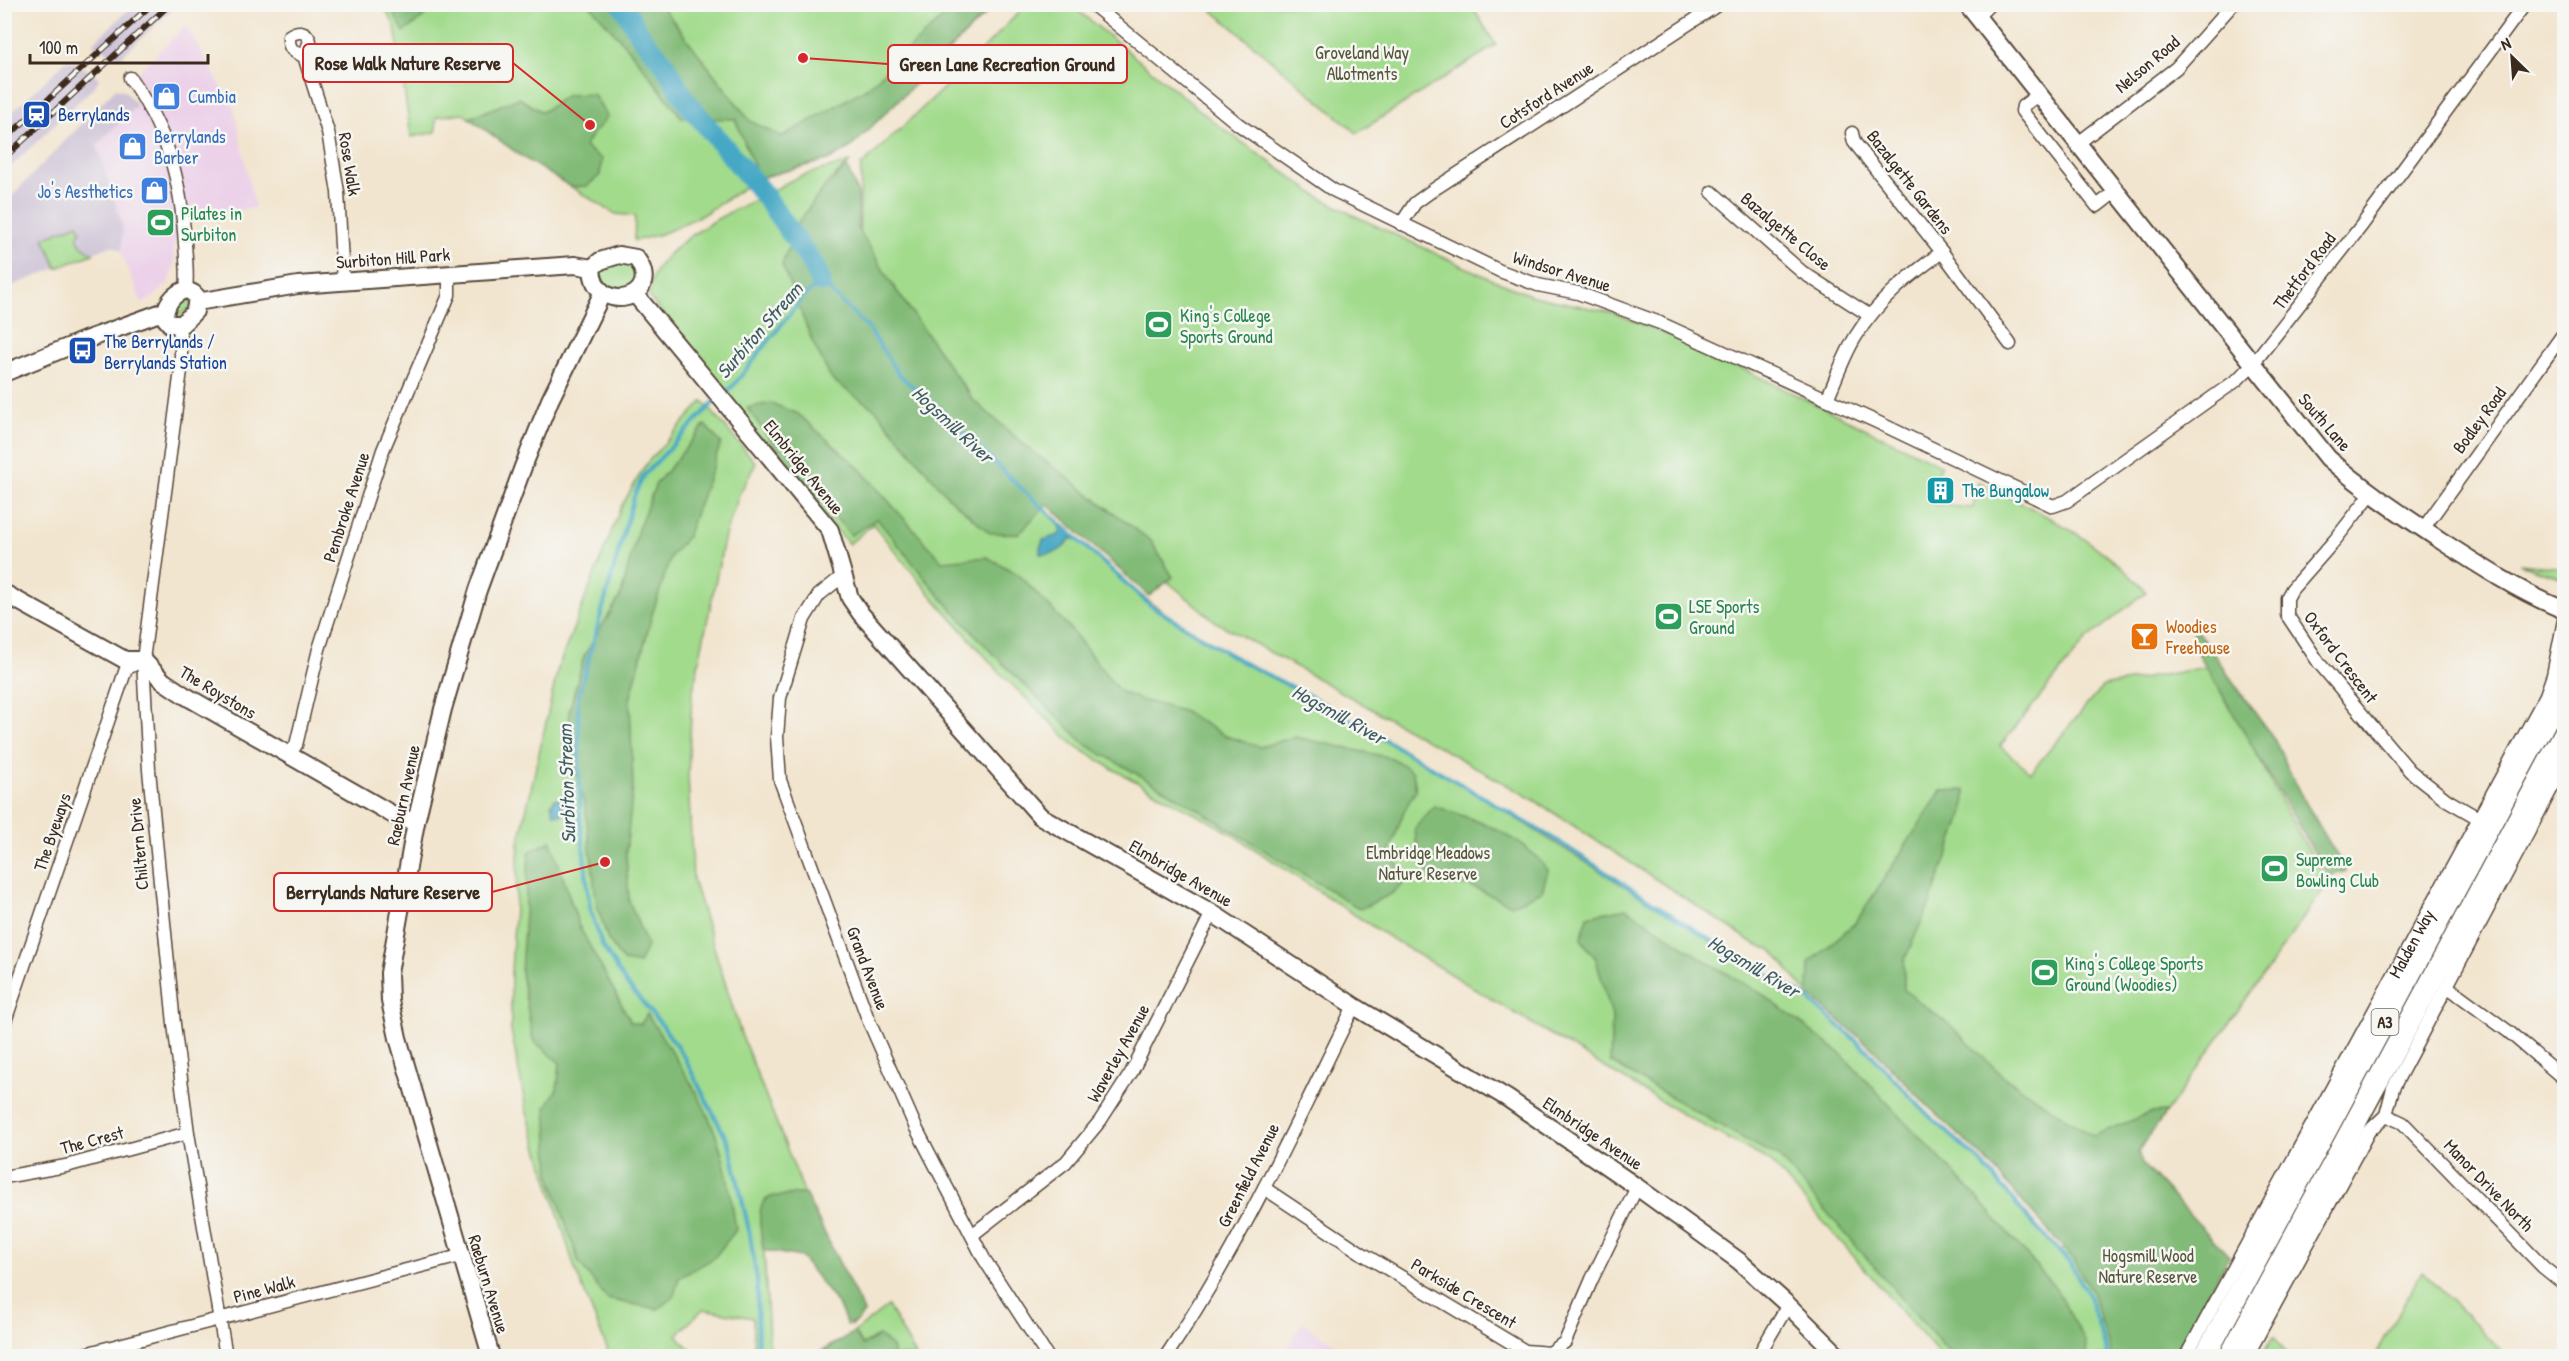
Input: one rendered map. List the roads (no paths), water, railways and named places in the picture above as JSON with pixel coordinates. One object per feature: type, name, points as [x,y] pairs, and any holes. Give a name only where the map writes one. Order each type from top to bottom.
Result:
[{"type":"highway","name":"Malden Way","points":[[2205,1356],[2565,687]]},
{"type":"highway","name":"Malden Way","points":[[2230,1356],[2565,735]]},
{"type":"street","name":"Windsor Avenue","points":[[1092,4],[1238,124],[1333,190],[1500,271],[1538,285],[1578,293],[1660,323],[2053,506],[2059,506]]},
{"type":"street","name":"Cotsford Avenue","points":[[1401,224],[1415,203],[1433,190],[1719,4]]},
{"type":"street","points":[[1972,11],[1990,4]]},
{"type":"street","name":"Nelson Road","points":[[2077,144],[2176,68],[2233,4]]},
{"type":"street","name":"Thetford Road","points":[[2059,506],[2238,380],[2252,365],[2362,225],[2525,4]]},
{"type":"street","name":"South Lane","points":[[1972,11],[2328,458],[2371,494],[2499,578],[2532,597],[2565,610]]},
{"type":"street","name":"Rose Walk","points":[[304,56],[328,132],[338,192],[343,281]]},
{"type":"street","points":[[130,78],[160,126],[172,158],[183,219],[191,296],[191,317],[178,326],[170,324],[165,318],[165,311],[175,295],[191,296]]},
{"type":"street","points":[[2038,95],[2023,106],[2022,111],[2097,206],[2115,192]]},
{"type":"street","name":"Bazalgette Gardens","points":[[1852,133],[1854,142],[1942,252],[2010,345]]},
{"type":"street","name":"Bazalgette Close","points":[[1712,192],[1802,272],[1869,315]]},
{"type":"street","name":"Bazalgette Gardens","points":[[1827,399],[1854,338],[1869,315],[1885,296],[1942,252]]},
{"type":"street","points":[[619,255],[636,258],[645,276],[643,286],[635,294],[620,298],[602,294],[595,284],[592,268],[600,261],[619,255]]},
{"type":"street","name":"Surbiton Hill Park","points":[[191,296],[343,281],[575,265],[592,268]]},
{"type":"street","name":"Pembroke Avenue","points":[[288,756],[296,745],[319,650],[383,450],[449,295],[449,274]]},
{"type":"street","name":"Raeburn Avenue","points":[[491,1356],[398,1038],[390,1001],[390,964],[416,822],[443,709],[478,591],[546,409],[602,294]]},
{"type":"street","name":"Elmbridge Avenue","points":[[635,294],[830,530],[850,598],[861,614],[1041,816],[1212,913],[1354,1006],[1507,1098],[1637,1187],[1738,1261],[1788,1305],[1839,1356]]},
{"type":"street","points":[[4,373],[165,311]]},
{"type":"street","name":"Chiltern Drive","points":[[178,326],[181,338],[181,370],[142,660],[149,770],[165,938],[188,1132],[226,1356]]},
{"type":"street","name":"Bodley Road","points":[[2423,529],[2565,333]]},
{"type":"street","name":"Oxford Crescent","points":[[2371,494],[2346,528],[2292,589],[2287,598],[2287,615],[2319,663],[2410,771],[2447,800],[2480,819]]},
{"type":"street","name":"Grand Avenue","points":[[844,575],[819,595],[804,619],[780,698],[777,737],[780,780],[868,1019],[916,1128],[984,1259],[1047,1356]]},
{"type":"street","points":[[4,592],[125,660],[142,660]]},
{"type":"street","name":"Malden Way","points":[[2186,1356],[2546,694],[2553,675],[2565,620]]},
{"type":"street","name":"The Roystons","points":[[142,660],[163,681],[288,756],[395,816],[416,822]]},
{"type":"street","name":"The Byeways","points":[[4,1024],[126,669],[142,660]]},
{"type":"street","points":[[2247,1356],[2369,1131],[2386,1115],[2392,1089],[2565,765]]},
{"type":"street","name":"Waverley Avenue","points":[[972,1235],[1066,1162],[1100,1121],[1131,1073],[1212,913]]},
{"type":"street","points":[[2448,987],[2563,1072]]},
{"type":"street","name":"Greenfield Avenue","points":[[1166,1356],[1192,1317],[1264,1188],[1354,1006]]},
{"type":"street","name":"Manor Drive North","points":[[2386,1115],[2403,1123],[2543,1267],[2565,1284]]},
{"type":"street","name":"The Crest","points":[[4,1177],[66,1166],[188,1132]]},
{"type":"street","name":"Parkside Crescent","points":[[1264,1188],[1363,1254],[1525,1351],[1550,1353],[1565,1342],[1592,1279],[1637,1187]]},
{"type":"street","name":"Pine Walk","points":[[77,1356],[460,1256]]},
{"type":"street","points":[[1758,1356],[1788,1305]]},
{"type":"water","points":[[1057,520],[1079,539],[1070,539],[1065,546],[1054,553],[1040,554],[1043,540],[1059,535],[1061,530]]},
{"type":"water","points":[[555,799],[561,799],[563,808],[561,815],[554,814],[551,804]]},
{"type":"waterway","name":"Hogsmill River","points":[[622,4],[640,35],[664,63],[686,101],[765,196],[814,266],[821,282]]},
{"type":"waterway","name":"Hogsmill River","points":[[723,394],[733,386],[804,296],[821,282],[869,329],[899,375],[939,409],[1022,489],[1150,605],[1242,662],[1312,697],[1556,840],[1737,957],[1806,997],[1868,1051],[1925,1112],[1981,1162],[2033,1224],[2069,1262],[2088,1293],[2108,1356]]},
{"type":"waterway","name":"Surbiton Stream","points":[[717,399],[644,475],[634,496],[578,697],[580,818],[590,909],[602,945],[625,982],[662,1025],[684,1057],[730,1146],[750,1235],[757,1280],[758,1356]]},
{"type":"railway","points":[[4,140],[152,4]]},
{"type":"railway","points":[[4,158],[170,4]]},
{"type":"place","name":"Green Lane Recreation Ground","points":[[803,58]]},
{"type":"place","name":"Cumbia","points":[[167,96]]},
{"type":"place","name":"Berrylands","points":[[37,114]]},
{"type":"place","name":"Rose Walk Nature Reserve","points":[[590,125]]},
{"type":"place","name":"Berrylands Barber","points":[[133,146]]},
{"type":"place","name":"Jo's Aesthetics","points":[[154,191]]},
{"type":"place","name":"Pilates in Surbiton","points":[[160,223]]},
{"type":"place","name":"King's College Sports Ground","points":[[1159,325]]},
{"type":"place","name":"The Berrylands / Berrylands Station","points":[[83,351]]},
{"type":"place","name":"The Bungalow","points":[[1941,490]]},
{"type":"place","name":"LSE Sports Ground","points":[[1668,616]]},
{"type":"place","name":"Woodies Freehouse","points":[[2145,636]]},
{"type":"place","name":"Berrylands Nature Reserve","points":[[605,862]]},
{"type":"place","name":"Supreme Bowling Club","points":[[2275,869]]},
{"type":"place","name":"King's College Sports Ground (Woodies)","points":[[2044,973]]},
{"type":"park label","name":"Groveland Way Allotments","points":[[1362,62]]},
{"type":"park label","name":"Elmbridge Meadows Nature Reserve","points":[[1428,862]]},
{"type":"park label","name":"Hogsmill Wood Nature Reserve","points":[[2148,1265]]}]
